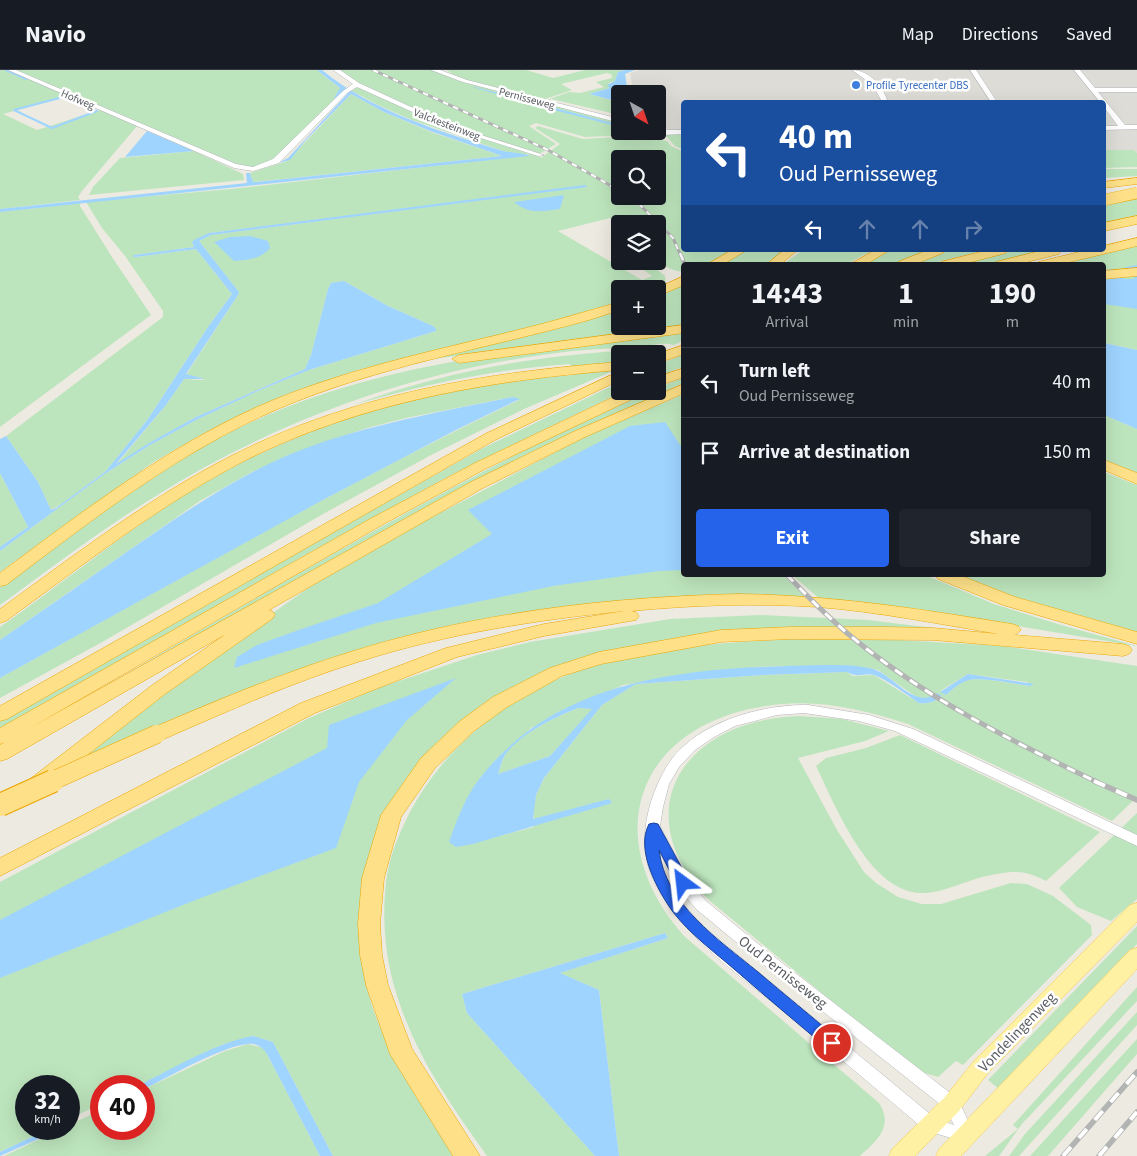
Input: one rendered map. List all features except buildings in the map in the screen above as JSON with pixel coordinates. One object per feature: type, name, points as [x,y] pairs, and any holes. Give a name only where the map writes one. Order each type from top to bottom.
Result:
[{"type":"highway","points":[[1106,183],[1137,180]]},
{"type":"highway","points":[[1106,196],[1137,193]]},
{"type":"highway","points":[[1106,200],[1137,193]]},
{"type":"highway","points":[[1106,227],[1137,220]]},
{"type":"highway","points":[[1106,240],[1137,232]]},
{"type":"highway","points":[[1106,249],[1137,242]]},
{"type":"highway","points":[[718,262],[737,252]]},
{"type":"highway","points":[[776,262],[789,252]]},
{"type":"highway","points":[[861,262],[880,252]]},
{"type":"highway","points":[[909,262],[934,252]]},
{"type":"highway","points":[[956,262],[994,252]]},
{"type":"highway","points":[[1012,262],[1052,252]]},
{"type":"highway","points":[[1054,262],[1095,252]]},
{"type":"highway","points":[[1106,275],[1137,272]]},
{"type":"highway","points":[[666,288],[681,281]]},
{"type":"highway","points":[[0,581],[72,527],[164,465],[252,415],[333,382],[413,358],[584,318],[611,309]]},
{"type":"highway","points":[[252,415],[327,389],[405,368],[483,355],[618,340],[681,330]]},
{"type":"highway","points":[[666,356],[681,350]]},
{"type":"highway","points":[[0,617],[190,485],[230,462],[307,428],[358,411],[460,384],[565,369],[611,366]]},
{"type":"highway","points":[[666,366],[681,366]]},
{"type":"highway","points":[[666,379],[681,373]]},
{"type":"highway","points":[[0,714],[490,437],[611,379]]},
{"type":"highway","points":[[0,754],[486,481],[580,434],[681,389]]},
{"type":"highway","points":[[0,737],[376,522],[488,462],[619,400]]},
{"type":"highway","points":[[1106,466],[1137,479]]},
{"type":"highway","points":[[0,811],[158,690],[359,551]]},
{"type":"highway","points":[[949,577],[1132,647]]},
{"type":"highway","points":[[0,805],[157,734],[281,682],[383,648],[478,626],[604,607],[723,599],[859,606],[1132,647]]},
{"type":"highway","points":[[0,868],[308,708],[452,652],[544,630],[616,617],[740,608],[830,608],[913,615]]},
{"type":"highway","points":[[467,1156],[402,1054],[381,998],[372,962],[369,924],[370,896],[376,864],[391,814],[428,763],[467,726],[500,702],[556,672],[599,658],[720,636],[791,633],[933,634],[1132,647]]},
{"type":"main road","name":"Vondelingenweg","points":[[900,1156],[952,1104],[981,1067],[1137,910]]},
{"type":"main road","points":[[947,1156],[1137,956]]},
{"type":"street","name":"Hofweg","points":[[11,70],[234,166],[253,169],[270,164],[282,157],[345,92],[354,86]]},
{"type":"street","name":"Valckesteinweg","points":[[336,70],[354,86],[448,126],[540,155]]},
{"type":"street","name":"Pernisseweg","points":[[434,70],[474,84],[611,119]]},
{"type":"street","points":[[855,70],[873,81],[884,100]]},
{"type":"street","points":[[973,70],[993,100]]},
{"type":"street","points":[[1077,70],[1102,100]]},
{"type":"street","points":[[1094,90],[1137,90]]},
{"type":"street","points":[[1106,105],[1124,128]]},
{"type":"street","points":[[1106,128],[1137,127]]},
{"type":"street","points":[[666,133],[681,132]]},
{"type":"street","name":"Oud Pernisseweg","points":[[967,1136],[931,1125],[700,932],[670,898],[655,866],[652,851],[660,792],[673,766],[701,738],[724,726],[748,717],[802,708],[856,716],[890,724],[909,732],[1137,842]]},
{"type":"street","name":"Oud Pernisseweg","points":[[654,828],[677,872],[692,895],[763,956],[952,1104],[967,1136]]},
{"type":"shaded area","points":[[640,70],[1137,70],[1137,153],[1134,150],[1106,150],[1106,100],[681,100],[681,133],[676,134],[666,128],[666,85],[632,85],[630,73]]},
{"type":"green space","points":[[0,70],[8,70],[69,96],[3,114],[37,130],[100,110],[137,126],[82,191],[78,197],[80,200],[0,209]]},
{"type":"green space","points":[[16,70],[317,70],[341,89],[336,94],[337,98],[343,90],[346,90],[281,157],[254,168],[238,165]]},
{"type":"green space","points":[[338,70],[432,70],[456,80],[611,120],[611,136],[585,137],[536,123],[529,126],[556,144],[539,154],[448,125],[361,85]]},
{"type":"green space","points":[[436,70],[452,73],[446,70],[526,70],[553,78],[585,70],[625,70],[618,72],[615,81],[609,83],[610,88],[589,94],[611,100],[611,113],[551,99],[548,101],[611,118],[544,101],[569,92],[580,93],[604,87],[596,82],[612,78],[612,75],[607,73],[561,84],[572,90],[542,100],[467,81]]},
{"type":"green space","points":[[359,87],[446,127],[543,158],[560,144],[535,128],[538,126],[583,139],[611,137],[611,140],[667,141],[671,146],[681,151],[681,252],[731,252],[712,262],[681,262],[681,272],[666,266],[666,215],[611,215],[611,219],[558,231],[611,262],[611,270],[625,270],[642,280],[611,280],[611,305],[551,323],[361,369],[314,385],[241,415],[204,433],[152,463],[0,572],[0,551],[106,473],[150,445],[198,419],[309,370],[436,331],[433,326],[388,306],[344,281],[331,283],[311,355],[305,369],[196,417],[116,465],[166,405],[184,379],[204,380],[186,375],[238,295],[239,292],[199,241],[211,235],[586,186],[209,233],[192,242],[194,247],[134,255],[136,257],[196,249],[232,294],[208,327],[148,419],[106,471],[51,510],[38,482],[6,436],[163,317],[163,311],[125,256],[102,228],[86,202],[231,189],[530,155],[514,154],[500,150],[412,120],[350,90]]},
{"type":"green space","points":[[351,94],[384,112],[431,132],[502,156],[253,182],[250,173],[287,161]]},
{"type":"green space","points":[[681,133],[681,149],[675,146],[666,134]]},
{"type":"green space","points":[[1106,150],[1134,150],[1137,153],[1137,167],[1106,168]]},
{"type":"green space","points":[[194,151],[243,174],[244,180],[89,195],[93,187],[120,158]]},
{"type":"green space","points":[[1106,169],[1137,169],[1137,176],[1106,178]]},
{"type":"green space","points":[[1137,195],[1137,216],[1106,223],[1106,197]]},
{"type":"green space","points":[[80,203],[80,206],[112,257],[151,315],[0,427],[0,212]]},
{"type":"green space","points":[[1137,246],[1137,350],[1106,343],[1106,262],[1071,262]]},
{"type":"green space","points":[[742,252],[782,252],[769,262],[723,262]]},
{"type":"green space","points":[[800,252],[869,252],[851,262],[786,262]]},
{"type":"green space","points":[[883,252],[924,252],[899,262],[864,262]]},
{"type":"green space","points":[[940,252],[977,252],[939,262],[915,262]]},
{"type":"green space","points":[[1009,252],[1036,252],[998,262],[968,262]]},
{"type":"green space","points":[[644,270],[658,270],[665,276],[666,280],[642,280],[652,276]]},
{"type":"green space","points":[[681,283],[681,325],[666,328],[666,290]]},
{"type":"green space","points":[[611,310],[611,335],[618,335],[598,338],[432,359]]},
{"type":"green space","points":[[681,330],[681,342],[674,345],[611,345],[611,348],[573,351],[516,359],[461,370],[406,384],[353,401],[301,421],[250,444],[200,470],[151,499],[94,537],[0,605],[0,587],[134,489],[219,438],[275,412],[331,392],[388,376],[446,363],[505,353],[644,335],[666,335],[666,332]]},
{"type":"green space","points":[[611,352],[611,372],[524,409],[433,454],[323,514],[104,641],[0,698],[0,678],[322,500],[519,400],[513,397],[406,418],[367,428],[300,451],[250,473],[200,501],[0,640],[0,627],[120,539],[194,489],[288,441],[388,406],[440,393],[493,383],[534,377],[573,375],[570,364],[542,366],[461,378],[353,405],[429,381],[467,372],[505,364]]},
{"type":"green space","points":[[681,355],[681,367],[666,374],[666,362]]},
{"type":"green space","points":[[681,378],[681,384],[666,391],[666,385]]},
{"type":"green space","points":[[611,386],[611,397],[449,476],[307,554],[0,729],[0,720],[483,448]]},
{"type":"green space","points":[[681,395],[681,577],[785,577],[807,599],[723,597],[602,602],[479,623],[381,644],[52,782],[161,692],[338,567],[586,436]]},
{"type":"green space","points":[[632,400],[646,400],[581,429],[0,747],[366,535],[550,438]]},
{"type":"green space","points":[[1106,416],[1137,429],[1137,473],[1106,461]]},
{"type":"green space","points":[[0,473],[28,527],[0,547]]},
{"type":"green space","points":[[1106,473],[1137,485],[1137,632],[1010,596],[959,577],[1106,577]]},
{"type":"green space","points":[[794,577],[930,577],[994,604],[1137,646],[911,608],[821,600]]},
{"type":"green space","points":[[760,615],[868,620],[992,635],[771,631],[560,666],[416,769],[389,805],[362,936],[365,976],[372,1004],[382,1031],[395,1057],[426,1108],[459,1156],[333,1156],[273,1042],[253,1036],[222,1045],[155,1077],[155,1075],[90,1075],[90,1109],[80,1114],[80,1075],[15,1075],[15,1140],[26,1140],[0,1152],[0,882],[309,718],[378,688],[477,655],[530,642],[670,619]]},
{"type":"green space","points":[[831,638],[1003,646],[1137,666],[1137,797],[1112,821],[908,724],[838,706],[802,703],[766,706],[721,718],[686,737],[660,762],[644,792],[638,825],[642,862],[657,899],[684,936],[879,1103],[885,1119],[882,1132],[860,1156],[619,1156],[599,990],[559,973],[668,938],[665,933],[462,994],[467,1013],[595,1156],[487,1156],[446,1097],[422,1056],[403,1013],[389,963],[384,923],[387,874],[394,848],[408,816],[424,788],[466,739],[491,718],[517,700],[576,672],[607,662],[639,655],[702,645],[766,640]],"holes":[[[757,667],[860,667],[878,670],[919,699],[942,696],[931,702],[919,703],[874,675],[853,676],[847,672],[763,675],[636,684],[602,705],[544,778],[536,795],[533,810],[534,827],[456,847],[480,778],[531,728],[623,685]],[[968,674],[1027,682],[1029,686],[975,679],[962,682],[946,695],[940,691]]]},
{"type":"green space","points":[[578,708],[593,709],[550,756],[498,774],[505,755],[519,740],[549,721]]},
{"type":"green space","points":[[799,716],[842,719],[889,731],[865,741],[798,758],[837,830],[864,872],[876,883],[898,897],[922,904],[941,904],[1011,883],[1027,884],[1053,896],[1091,925],[1092,935],[963,1065],[956,1061],[938,1077],[915,1070],[710,901],[691,879],[678,855],[670,832],[669,808],[674,785],[686,764],[705,746],[732,730],[765,720]]},
{"type":"green space","points":[[900,735],[1100,832],[1046,881],[1031,874],[1011,872],[979,878],[929,893],[902,889],[885,878],[870,863],[856,844],[816,766],[826,758],[866,748]]},
{"type":"green space","points":[[1137,813],[1137,899],[1111,921],[1077,907],[1059,888]]},
{"type":"green space","points":[[1137,926],[1137,944],[999,1089],[988,1080]]},
{"type":"green space","points":[[1137,987],[1137,1001],[1022,1124],[999,1156],[985,1156],[1018,1129],[1013,1125]]},
{"type":"green space","points":[[1137,1012],[1137,1025],[1019,1156],[1009,1156],[1025,1134]]},
{"type":"green space","points":[[1137,1039],[1137,1054],[1048,1156],[1030,1156]]},
{"type":"green space","points":[[248,1044],[264,1048],[320,1156],[4,1156],[38,1140],[80,1140],[80,1120],[90,1115],[90,1140],[155,1140],[155,1084],[225,1051]]},
{"type":"water","points":[[317,70],[322,70],[362,97],[407,118],[500,150],[530,156],[0,212],[0,209],[247,183],[246,173],[250,173],[253,182],[256,182],[502,156],[430,131],[384,112],[351,94],[305,141],[290,160],[278,163],[288,158],[349,92],[344,90],[337,98],[334,98],[340,88]]},
{"type":"water","points":[[635,70],[625,74],[627,85],[611,85],[611,100],[589,94],[610,88],[607,85],[615,81],[618,72]]},
{"type":"water","points":[[473,87],[611,123],[611,125],[522,102]]},
{"type":"water","points":[[147,131],[194,151],[125,157]]},
{"type":"water","points":[[585,185],[587,187],[211,235],[199,241],[239,292],[238,295],[186,374],[205,379],[184,379],[166,405],[116,464],[196,417],[305,369],[311,355],[331,283],[344,281],[388,306],[433,326],[436,331],[309,370],[198,419],[150,445],[106,473],[0,551],[0,547],[28,527],[0,473],[0,439],[6,436],[38,482],[51,510],[56,508],[106,471],[148,419],[208,327],[232,294],[196,249],[133,257],[134,255],[194,247],[192,242],[194,240],[209,233]]},
{"type":"water","points":[[564,195],[560,209],[531,210],[525,209],[514,202]]},
{"type":"water","points":[[250,236],[268,241],[270,248],[258,257],[234,261],[214,242],[230,237]]},
{"type":"water","points":[[1137,265],[1137,309],[1106,304],[1106,270],[1113,269],[1125,279],[1135,279],[1125,267]]},
{"type":"water","points":[[1106,343],[1137,350],[1137,429],[1106,416]]},
{"type":"water","points":[[513,397],[520,399],[454,431],[321,501],[0,678],[0,640],[172,521],[234,482],[301,450],[353,433],[406,419]]},
{"type":"water","points":[[665,422],[681,446],[681,570],[659,571],[553,586],[376,623],[234,668],[237,657],[257,645],[378,603],[492,534],[468,510],[630,426]]},
{"type":"water","points":[[820,665],[859,666],[878,671],[907,691],[922,698],[937,693],[942,696],[931,702],[919,703],[879,677],[870,674],[855,675],[847,672],[763,675],[636,684],[602,705],[544,778],[536,795],[533,819],[609,799],[612,803],[473,844],[456,847],[449,842],[458,817],[480,778],[510,746],[543,721],[580,702],[619,688],[660,678],[702,671]],"holes":[[[578,708],[592,709],[550,756],[498,774],[505,755],[529,733],[549,721]]]},
{"type":"water","points":[[968,674],[1034,684],[1030,686],[975,679],[962,682],[946,695],[940,692]]},
{"type":"water","points":[[456,678],[407,720],[359,782],[336,848],[198,899],[0,978],[0,920],[327,748],[329,725]]},
{"type":"water","points":[[665,933],[668,938],[560,973],[599,990],[619,1156],[595,1156],[467,1013],[462,994]]},
{"type":"water","points":[[253,1036],[273,1042],[333,1156],[320,1156],[267,1054],[261,1047],[248,1044],[224,1050],[155,1084],[155,1077],[209,1050],[238,1039]]},
{"type":"water","points":[[26,1140],[36,1140],[0,1156],[0,1152]]},
{"type":"waterway","points":[[6,70],[26,79]]},
{"type":"waterway","points":[[63,97],[14,110],[52,128],[97,111]]},
{"type":"railway","points":[[373,70],[546,149],[611,186]]},
{"type":"railway","points":[[640,205],[673,238],[680,254]]},
{"type":"railway","points":[[680,253],[684,262]]},
{"type":"railway","points":[[789,577],[847,633],[905,677],[999,733],[1097,782]]},
{"type":"railway","points":[[1094,781],[1137,800]]},
{"type":"railway","points":[[1063,1156],[1137,1072]]},
{"type":"railway","points":[[1099,1156],[1137,1112]]},
{"type":"place","name":"Profile Tyrecenter DBS","points":[[856,85]]},
{"type":"route","points":[[683,883],[654,828],[652,851],[655,866],[670,898],[678,908],[700,932],[832,1043]]}]
